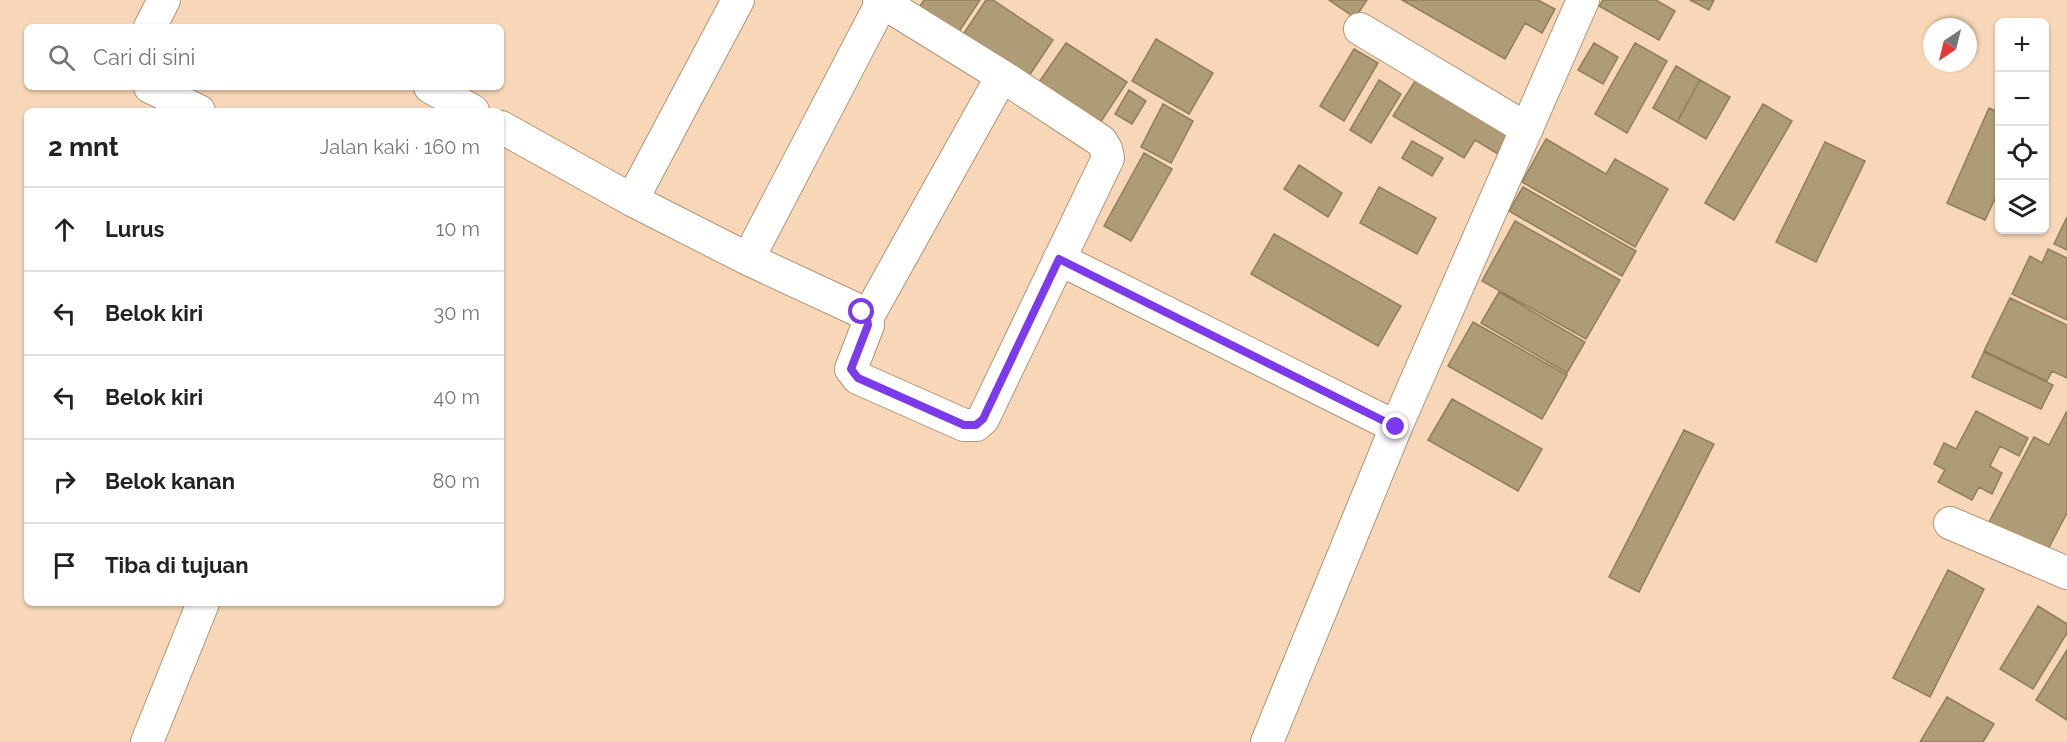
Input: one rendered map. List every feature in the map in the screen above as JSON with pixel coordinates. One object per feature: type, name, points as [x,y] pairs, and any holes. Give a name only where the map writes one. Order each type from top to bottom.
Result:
[{"type":"street","points":[[152,24],[164,0]]},
{"type":"street","points":[[632,200],[738,0]]},
{"type":"street","points":[[1267,742],[1396,427],[1583,0]]},
{"type":"street","points":[[504,129],[632,200],[748,259],[862,312],[867,318],[868,325],[851,369],[853,374],[964,425],[976,425],[983,419],[1108,158],[1106,149],[1101,141],[1002,76],[880,1],[748,259]]},
{"type":"street","points":[[1359,28],[1527,129]]},
{"type":"street","points":[[867,318],[1002,76]]},
{"type":"street","points":[[156,90],[193,108]]},
{"type":"street","points":[[435,90],[468,108]]},
{"type":"street","points":[[1059,259],[1396,427]]},
{"type":"street","points":[[1950,523],[2067,573]]},
{"type":"street","points":[[147,742],[201,606]]},
{"type":"building","points":[[924,0],[980,0],[956,36],[917,10]]},
{"type":"building","points":[[986,0],[993,0],[1053,40],[1027,79],[962,36]]},
{"type":"building","points":[[1329,0],[1367,0],[1355,18]]},
{"type":"building","points":[[1402,0],[1538,0],[1555,9],[1542,33],[1525,23],[1505,59]]},
{"type":"building","points":[[1603,0],[1656,0],[1675,11],[1659,40],[1599,6]]},
{"type":"building","points":[[1690,0],[1714,0],[1709,10]]},
{"type":"building","points":[[1156,39],[1213,73],[1189,114],[1132,81]]},
{"type":"building","points":[[1066,43],[1127,82],[1100,123],[1039,82]]},
{"type":"building","points":[[1594,43],[1618,57],[1603,84],[1578,70]]},
{"type":"building","points":[[1635,43],[1667,61],[1627,133],[1595,114]]},
{"type":"building","points":[[1354,49],[1378,63],[1344,121],[1320,106]]},
{"type":"building","points":[[1676,66],[1700,80],[1677,122],[1653,108]]},
{"type":"building","points":[[1417,78],[1510,135],[1498,154],[1475,140],[1464,158],[1393,116]]},
{"type":"building","points":[[1379,80],[1401,94],[1371,143],[1350,130]]},
{"type":"building","points":[[1700,80],[1730,97],[1706,139],[1677,122]]},
{"type":"building","points":[[1129,90],[1146,101],[1132,124],[1115,114]]},
{"type":"building","points":[[1163,104],[1193,121],[1171,163],[1141,147]]},
{"type":"building","points":[[1763,104],[1792,121],[1734,220],[1705,203]]},
{"type":"building","points":[[1989,108],[1995,111],[1995,199],[1985,220],[1947,203]]},
{"type":"building","points":[[1546,139],[1606,174],[1615,159],[1668,189],[1635,247],[1522,182]]},
{"type":"building","points":[[1412,141],[1443,158],[1432,176],[1402,158]]},
{"type":"building","points":[[1825,142],[1865,161],[1816,262],[1776,242]]},
{"type":"building","points":[[1144,153],[1172,169],[1131,241],[1104,226]]},
{"type":"building","points":[[1299,165],[1342,193],[1328,217],[1284,189]]},
{"type":"building","points":[[1379,187],[1436,218],[1417,254],[1360,223]]},
{"type":"building","points":[[1523,187],[1636,251],[1622,276],[1509,211]]},
{"type":"building","points":[[2067,217],[2067,250],[2054,244]]},
{"type":"building","points":[[1515,221],[1620,280],[1586,339],[1482,281]]},
{"type":"building","points":[[1274,234],[1401,306],[1378,346],[1251,274]]},
{"type":"building","points":[[2048,249],[2067,258],[2067,320],[2012,294],[2030,256],[2042,263]]},
{"type":"building","points":[[1499,292],[1585,342],[1567,373],[1481,323]]},
{"type":"building","points":[[2010,298],[2067,325],[2067,378],[2052,371],[2047,381],[1984,351]]},
{"type":"building","points":[[1473,322],[1567,375],[1542,419],[1448,366]]},
{"type":"building","points":[[1984,352],[2053,385],[2041,409],[1972,377]]},
{"type":"building","points":[[1452,399],[1542,449],[1518,491],[1428,440]]},
{"type":"building","points":[[1976,411],[2028,438],[2019,456],[2000,446],[1990,466],[2002,473],[1992,494],[1979,487],[1972,500],[1938,482],[1945,470],[1934,464],[1944,443],[1956,449]]},
{"type":"building","points":[[2067,411],[2067,513],[2045,555],[1988,524],[2034,437],[2049,445]]},
{"type":"building","points":[[1684,430],[1714,444],[1639,592],[1609,577]]},
{"type":"building","points":[[1948,570],[1984,589],[1930,697],[1893,678]]},
{"type":"building","points":[[2038,606],[2067,624],[2067,633],[2033,689],[2000,669]]},
{"type":"building","points":[[2067,650],[2067,720],[2036,700]]},
{"type":"building","points":[[1947,697],[1994,724],[1983,742],[1920,742]]},
{"type":"route","points":[[862,312],[867,318],[868,325],[851,369],[853,374],[964,425],[976,425],[983,419],[1059,259],[1396,427]]}]
